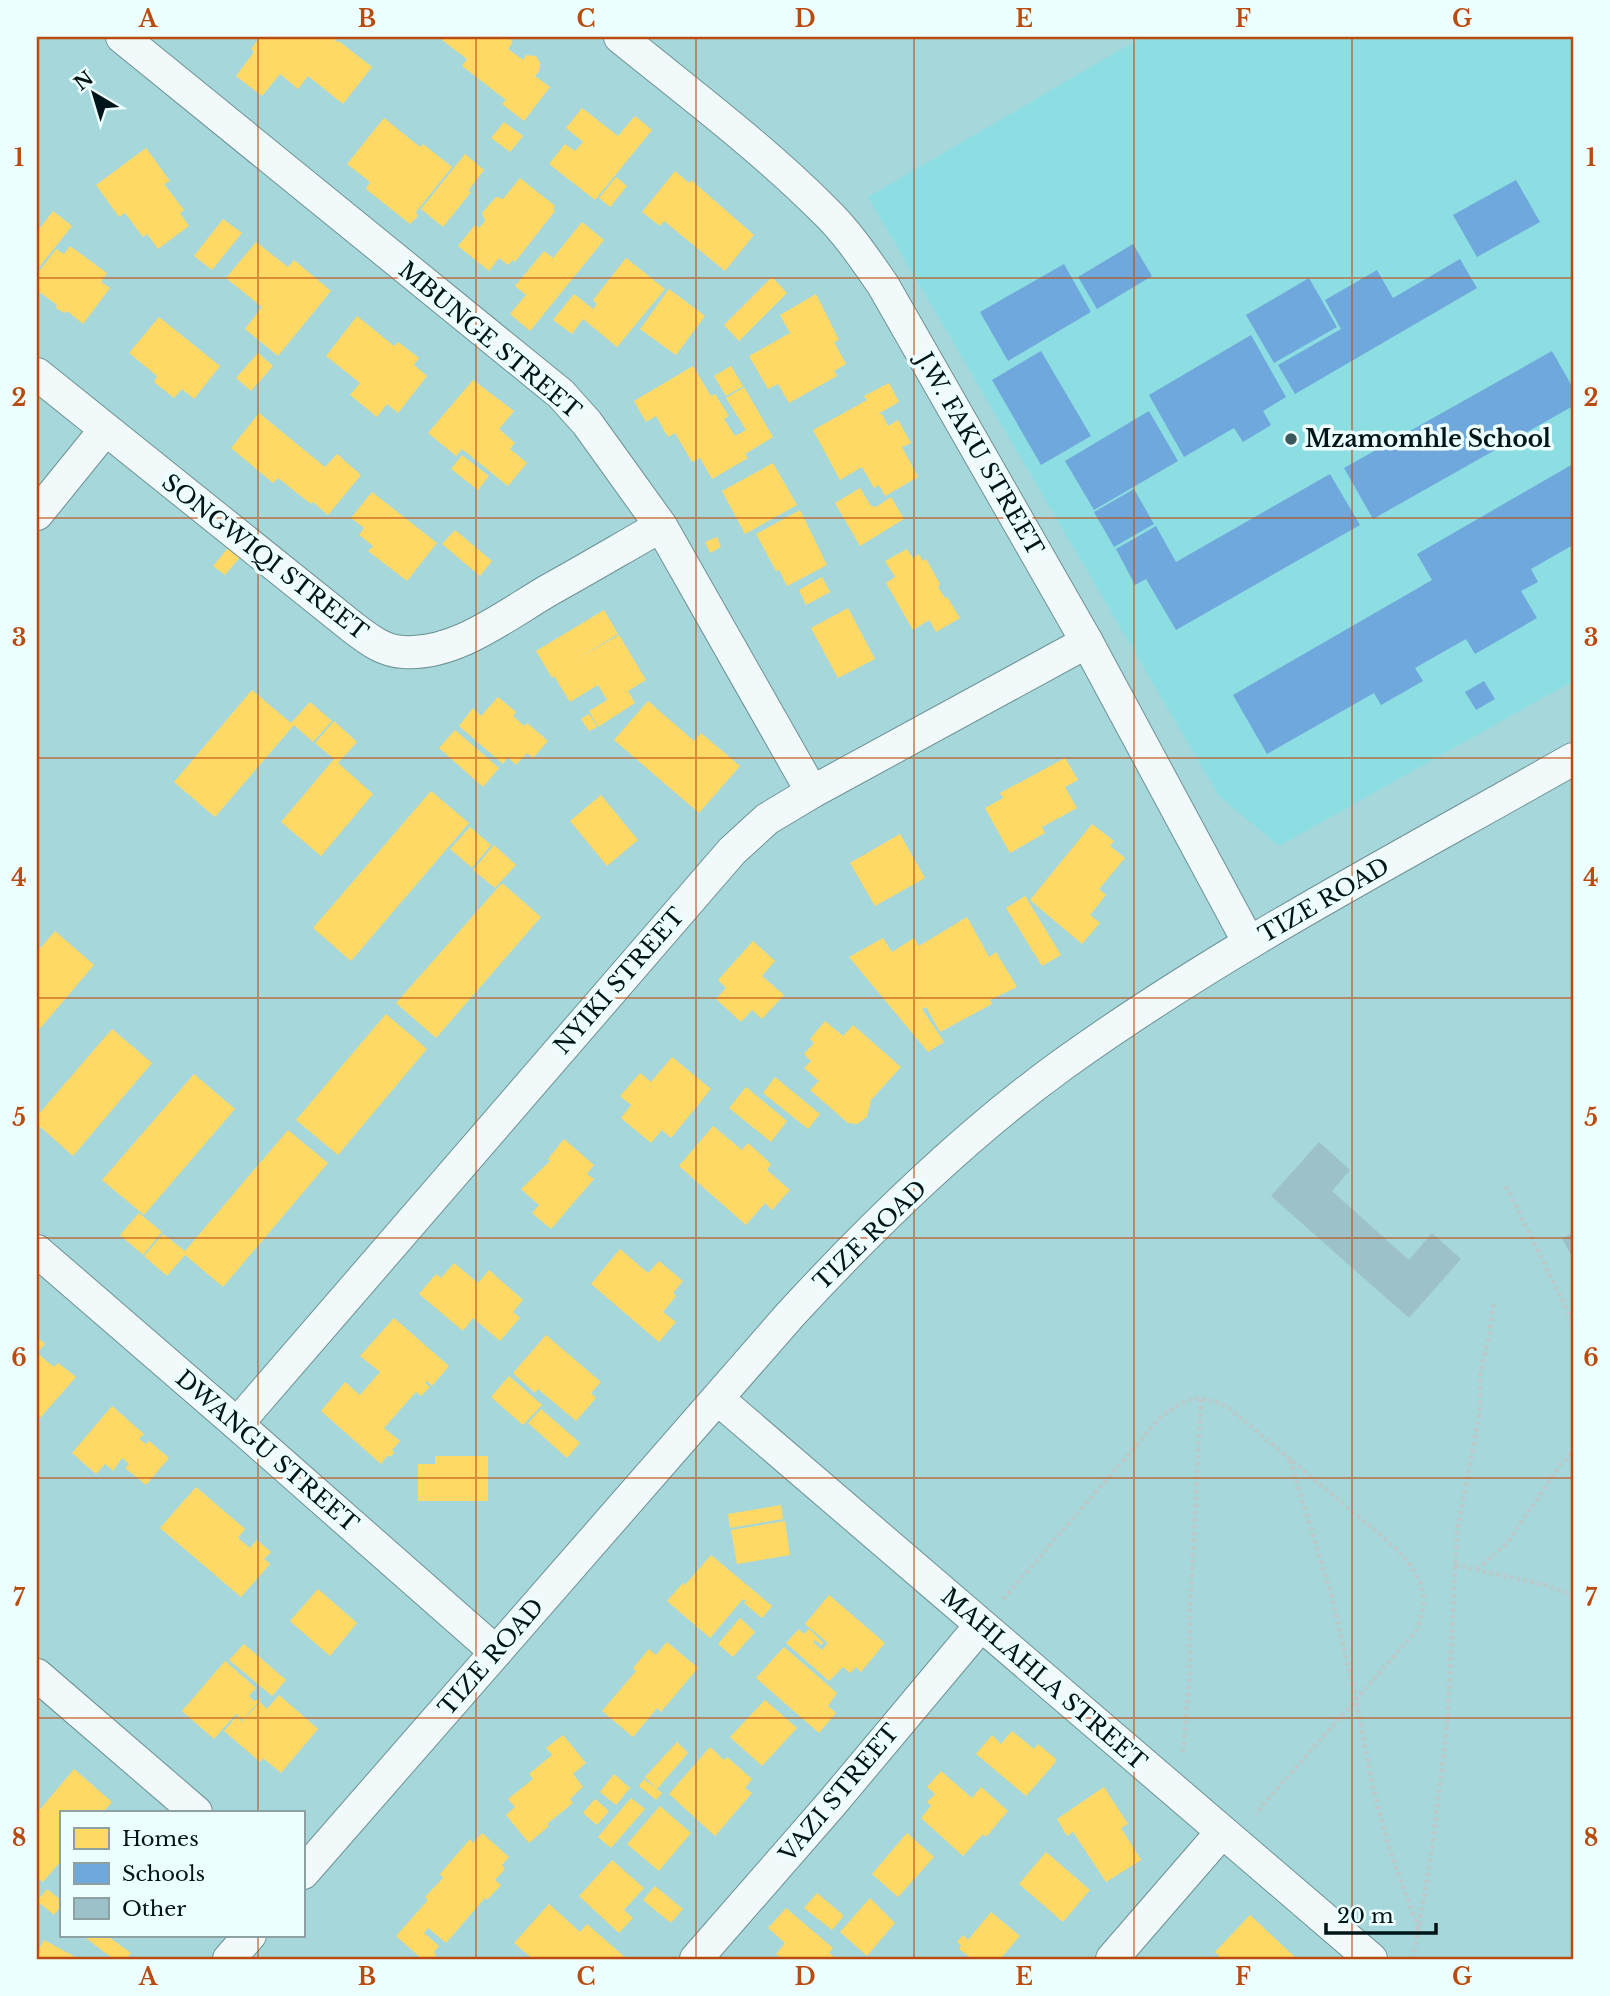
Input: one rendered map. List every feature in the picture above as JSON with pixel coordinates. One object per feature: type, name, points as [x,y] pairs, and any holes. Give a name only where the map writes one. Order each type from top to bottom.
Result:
[{"type":"street","name":"MBUNGE STREET","points":[[122,37],[561,394],[587,423],[661,526],[812,792]]},
{"type":"street","name":"J.W. FAKU STREET","points":[[620,37],[825,210],[853,242],[883,285],[1087,642],[1249,943]]},
{"type":"street","name":"SONGWIQI STREET","points":[[37,374],[360,633],[377,646],[400,652],[421,652],[444,647],[477,632],[661,526]]},
{"type":"street","points":[[37,514],[105,430]]},
{"type":"street","name":"NYIKI STREET","points":[[237,1423],[732,851],[767,819],[812,792],[1087,642]]},
{"type":"street","name":"TIZE ROAD","points":[[304,1872],[840,1260],[984,1128],[1060,1066],[1249,943],[1573,759]]},
{"type":"street","name":"DWANGU STREET","points":[[37,1251],[496,1652]]},
{"type":"street","name":"MAHLAHLA STREET","points":[[718,1399],[1371,1959]]},
{"type":"street","name":"VAZI STREET","points":[[696,1959],[832,1803],[981,1625]]},
{"type":"street","points":[[37,1675],[195,1811]]},
{"type":"street","points":[[1112,1959],[1226,1836]]},
{"type":"street","points":[[229,1959],[248,1937]]},
{"type":"path","points":[[1506,1186],[1573,1322]]},
{"type":"path","points":[[1413,1959],[1447,1728],[1457,1531],[1480,1411],[1480,1374],[1494,1300]]},
{"type":"path","points":[[1178,1794],[1190,1672],[1190,1611],[1201,1398]]},
{"type":"path","points":[[981,1625],[1160,1418],[1175,1406],[1192,1399],[1209,1398],[1228,1408],[1290,1459],[1406,1560],[1418,1577],[1423,1592],[1424,1613],[1416,1631],[1356,1699],[1226,1836]]},
{"type":"path","points":[[1476,1569],[1508,1542],[1560,1465],[1573,1452]]},
{"type":"path","points":[[1290,1459],[1331,1594],[1388,1845],[1419,1931]]},
{"type":"path","points":[[1455,1565],[1545,1585],[1573,1595]]},
{"type":"shaded area","name":"Mzamomhle School","points":[[1142,37],[1573,37],[1573,681],[1279,846],[1219,796],[868,197]]},
{"type":"building: Homes","points":[[260,37],[338,37],[335,41],[372,67],[343,104],[308,76],[298,89],[280,74],[262,96],[236,76],[254,52],[251,49]]},
{"type":"building: Homes","points":[[445,37],[507,37],[513,42],[508,49],[523,60],[526,55],[536,56],[540,70],[535,76],[550,87],[524,121],[502,104],[506,100],[462,66],[467,59],[442,40]]},
{"type":"building: Homes","points":[[582,108],[618,136],[635,116],[652,130],[595,200],[549,164],[565,144],[575,151],[583,142],[566,128]]},
{"type":"building: Homes","points":[[384,118],[420,147],[423,144],[452,167],[416,212],[418,216],[410,224],[366,189],[370,182],[347,164]]},
{"type":"building: Homes","points":[[504,122],[523,136],[510,152],[491,138]]},
{"type":"building: Homes","points":[[146,148],[170,181],[164,184],[184,210],[180,213],[189,226],[158,249],[147,234],[143,237],[125,213],[119,217],[96,185]]},
{"type":"building: Homes","points":[[465,154],[484,170],[468,191],[471,192],[443,227],[421,209]]},
{"type":"building: Homes","points":[[675,171],[689,183],[691,180],[754,235],[725,271],[664,221],[660,226],[642,212]]},
{"type":"building: Homes","points":[[616,177],[627,186],[610,207],[599,198]]},
{"type":"building: Homes","points":[[520,178],[555,206],[555,211],[515,262],[513,260],[508,265],[499,258],[489,271],[458,246],[475,225],[479,228],[485,221],[482,213],[496,197],[503,199]]},
{"type":"building: Homes","points":[[53,211],[72,226],[37,270],[37,232]]},
{"type":"building: Homes","points":[[223,219],[242,233],[212,270],[194,256]]},
{"type":"building: Homes","points":[[582,222],[604,240],[530,331],[510,314],[526,295],[515,286],[544,251],[553,258]]},
{"type":"building: Homes","points":[[256,242],[288,267],[294,260],[331,291],[278,356],[245,329],[262,307],[226,278]]},
{"type":"building: Homes","points":[[70,246],[107,273],[101,282],[110,288],[83,324],[67,311],[64,313],[56,308],[57,305],[37,290],[37,274],[56,249],[64,254]]},
{"type":"building: Homes","points":[[626,258],[665,289],[617,347],[583,319],[572,334],[553,320],[574,294],[593,309],[597,304],[593,300]]},
{"type":"building: Homes","points":[[772,277],[787,293],[739,341],[724,325]]},
{"type":"building: Homes","points":[[669,289],[705,316],[676,355],[640,329]]},
{"type":"building: Homes","points":[[816,294],[839,340],[834,342],[846,364],[834,371],[837,376],[789,403],[778,384],[768,389],[749,356],[790,333],[780,315]]},
{"type":"building: Homes","points":[[357,316],[394,346],[398,342],[419,358],[414,365],[427,376],[398,413],[387,404],[377,417],[350,395],[360,383],[326,356]]},
{"type":"building: Homes","points":[[159,317],[220,366],[194,399],[182,389],[174,398],[154,382],[157,376],[129,353]]},
{"type":"building: Homes","points":[[258,353],[273,366],[251,391],[236,378]]},
{"type":"building: Homes","points":[[693,366],[711,396],[715,394],[729,416],[724,419],[735,436],[746,430],[726,398],[744,387],[773,437],[745,454],[748,458],[712,479],[700,458],[692,462],[675,433],[668,437],[656,416],[646,422],[634,401]]},
{"type":"building: Homes","points":[[731,366],[743,386],[726,396],[714,376]]},
{"type":"building: Homes","points":[[473,380],[514,411],[499,429],[515,443],[510,449],[527,463],[508,486],[462,449],[456,456],[428,433]]},
{"type":"building: Homes","points":[[889,383],[899,402],[878,414],[882,414],[888,426],[898,420],[911,443],[902,447],[918,477],[885,496],[879,485],[874,488],[862,467],[840,480],[813,430],[867,400],[864,396]]},
{"type":"building: Homes","points":[[259,413],[325,467],[337,454],[361,475],[328,515],[278,478],[273,483],[231,448]]},
{"type":"building: Homes","points":[[462,455],[489,476],[478,490],[451,469]]},
{"type":"building: Homes","points":[[773,463],[797,505],[745,534],[722,491]]},
{"type":"building: Homes","points":[[860,488],[871,506],[876,507],[891,497],[904,519],[860,546],[835,503]]},
{"type":"building: Homes","points":[[372,492],[437,543],[407,581],[368,551],[373,546],[359,535],[364,528],[351,518]]},
{"type":"building: Homes","points":[[800,510],[827,565],[787,586],[756,534]]},
{"type":"building: Homes","points":[[455,530],[492,561],[480,576],[442,544]]},
{"type":"building: Homes","points":[[717,537],[721,547],[710,553],[705,542]]},
{"type":"building: Homes","points":[[228,548],[240,557],[225,575],[213,566]]},
{"type":"building: Homes","points":[[907,549],[913,558],[919,554],[923,561],[926,559],[940,584],[938,587],[960,618],[936,632],[929,620],[913,630],[886,583],[895,577],[885,561]]},
{"type":"building: Homes","points":[[822,577],[830,592],[806,605],[799,590]]},
{"type":"building: Homes","points":[[848,608],[875,659],[838,678],[811,628]]},
{"type":"building: Homes","points":[[604,610],[618,634],[580,657],[619,635],[646,680],[628,691],[635,703],[598,727],[589,711],[607,700],[598,685],[570,702],[536,651]]},
{"type":"building: Homes","points":[[252,690],[291,723],[310,702],[332,721],[313,742],[294,725],[215,817],[174,782]]},
{"type":"building: Homes","points":[[498,697],[516,712],[513,716],[524,726],[527,723],[548,741],[533,758],[527,753],[516,765],[508,757],[503,764],[459,726],[473,708],[481,716]]},
{"type":"building: Homes","points":[[648,701],[694,741],[701,733],[740,766],[699,813],[614,740]]},
{"type":"building: Homes","points":[[589,714],[597,727],[589,731],[581,719]]},
{"type":"building: Homes","points":[[334,721],[357,742],[338,763],[373,794],[321,856],[281,822],[334,759],[315,743]]},
{"type":"building: Homes","points":[[455,730],[499,768],[483,787],[439,748]]},
{"type":"building: Homes","points":[[1065,758],[1078,780],[1065,787],[1077,808],[1042,827],[1045,833],[1010,853],[985,808],[1003,798],[1000,793]]},
{"type":"building: Homes","points":[[431,791],[469,823],[351,961],[313,928]]},
{"type":"building: Homes","points":[[601,795],[638,840],[607,866],[570,821]]},
{"type":"building: Homes","points":[[1092,824],[1114,841],[1110,846],[1125,858],[1099,889],[1106,895],[1090,915],[1100,923],[1082,944],[1030,900]]},
{"type":"building: Homes","points":[[470,827],[491,845],[472,868],[450,849]]},
{"type":"building: Homes","points":[[900,834],[925,878],[875,906],[850,863]]},
{"type":"building: Homes","points":[[494,845],[516,865],[495,888],[473,870]]},
{"type":"building: Homes","points":[[502,883],[541,917],[436,1038],[396,1003]]},
{"type":"building: Homes","points":[[1025,896],[1061,955],[1042,966],[1006,908]]},
{"type":"building: Homes","points":[[967,917],[989,957],[996,952],[1017,987],[990,1000],[992,1004],[940,1032],[926,1007],[922,1009],[944,1042],[928,1052],[849,957],[883,938],[892,952],[914,938],[919,946]]},
{"type":"building: Homes","points":[[55,931],[94,965],[37,1032],[37,952]]},
{"type":"building: Homes","points":[[753,941],[775,961],[762,976],[784,995],[762,1019],[752,1010],[741,1022],[716,999],[726,988],[718,980]]},
{"type":"building: Homes","points":[[386,1014],[427,1049],[338,1155],[296,1120]]},
{"type":"building: Homes","points":[[825,1021],[843,1036],[853,1025],[901,1067],[871,1100],[867,1117],[857,1124],[848,1123],[810,1090],[819,1081],[804,1068],[811,1061],[804,1054],[814,1043],[810,1039]]},
{"type":"building: Homes","points":[[112,1029],[152,1063],[73,1156],[37,1124],[37,1116]]},
{"type":"building: Homes","points":[[672,1057],[711,1089],[671,1138],[662,1130],[651,1143],[621,1118],[631,1105],[620,1096],[640,1073],[651,1082]]},
{"type":"building: Homes","points":[[194,1074],[235,1109],[144,1215],[102,1180]]},
{"type":"building: Homes","points":[[775,1077],[820,1114],[808,1129],[763,1093]]},
{"type":"building: Homes","points":[[746,1087],[787,1121],[771,1142],[729,1108]]},
{"type":"building: Homes","points":[[713,1126],[742,1150],[748,1143],[771,1164],[767,1170],[790,1190],[772,1210],[765,1203],[746,1225],[679,1166]]},
{"type":"building: Homes","points":[[288,1130],[328,1163],[223,1287],[185,1255],[167,1276],[144,1256],[163,1234],[185,1251]]},
{"type":"building: Homes","points":[[564,1139],[594,1165],[587,1174],[594,1179],[551,1229],[532,1213],[539,1205],[521,1189],[550,1161],[548,1159]]},
{"type":"building: Homes","points":[[139,1213],[162,1232],[143,1255],[120,1235]]},
{"type":"building: Homes","points":[[620,1249],[648,1273],[659,1261],[683,1281],[673,1293],[676,1296],[663,1312],[676,1322],[659,1342],[591,1284]]},
{"type":"building: Homes","points":[[454,1263],[478,1283],[489,1270],[523,1300],[513,1312],[520,1318],[500,1341],[473,1318],[463,1331],[419,1294],[436,1274],[441,1278]]},
{"type":"building: Homes","points":[[394,1318],[449,1366],[432,1386],[427,1381],[425,1383],[430,1387],[421,1396],[416,1392],[384,1428],[400,1441],[392,1450],[394,1452],[391,1457],[388,1455],[381,1464],[321,1411],[345,1382],[360,1395],[380,1372],[360,1356]]},
{"type":"building: Homes","points":[[546,1335],[601,1382],[591,1393],[596,1398],[576,1421],[538,1389],[535,1393],[513,1373]]},
{"type":"building: Homes","points":[[37,1337],[45,1344],[37,1353]]},
{"type":"building: Homes","points":[[37,1353],[54,1367],[58,1363],[76,1377],[40,1418],[37,1415]]},
{"type":"building: Homes","points":[[509,1376],[542,1405],[523,1425],[491,1397]]},
{"type":"building: Homes","points":[[112,1406],[144,1434],[139,1439],[146,1444],[149,1441],[169,1458],[146,1485],[125,1468],[129,1464],[122,1458],[113,1471],[105,1464],[96,1474],[72,1453]]},
{"type":"building: Homes","points":[[541,1409],[580,1443],[567,1458],[528,1423]]},
{"type":"building: Homes","points":[[435,1456],[488,1456],[488,1501],[418,1501],[418,1464],[435,1464]]},
{"type":"building: Homes","points":[[196,1487],[245,1529],[238,1538],[250,1548],[257,1540],[271,1552],[264,1559],[270,1564],[241,1597],[160,1528]]},
{"type":"building: Homes","points":[[781,1505],[783,1519],[730,1528],[728,1514]]},
{"type":"building: Homes","points":[[785,1521],[790,1555],[737,1564],[731,1530]]},
{"type":"building: Homes","points":[[711,1555],[772,1606],[762,1618],[744,1603],[746,1601],[743,1599],[710,1638],[667,1601]]},
{"type":"building: Homes","points":[[318,1589],[357,1623],[330,1656],[290,1621]]},
{"type":"building: Homes","points":[[829,1595],[885,1643],[861,1672],[856,1667],[850,1673],[843,1667],[829,1681],[786,1643],[799,1629],[804,1634],[809,1629],[824,1643],[821,1645],[815,1640],[813,1642],[822,1650],[828,1643],[805,1624]]},
{"type":"building: Homes","points":[[740,1618],[755,1632],[733,1657],[718,1644]]},
{"type":"building: Homes","points":[[667,1642],[698,1668],[661,1712],[657,1708],[633,1737],[602,1711],[636,1671],[633,1668],[649,1649],[656,1655]]},
{"type":"building: Homes","points":[[244,1644],[286,1680],[272,1696],[229,1660]]},
{"type":"building: Homes","points":[[784,1647],[837,1693],[828,1706],[836,1713],[819,1733],[756,1678]]},
{"type":"building: Homes","points":[[225,1661],[256,1688],[249,1696],[254,1701],[261,1699],[243,1720],[236,1714],[214,1739],[182,1711]]},
{"type":"building: Homes","points":[[279,1695],[318,1729],[281,1773],[263,1758],[260,1762],[224,1731],[237,1716],[242,1721],[240,1724],[260,1702],[267,1709]]},
{"type":"building: Homes","points":[[765,1700],[797,1728],[762,1766],[730,1737]]},
{"type":"building: Homes","points":[[1012,1731],[1034,1749],[1038,1744],[1056,1759],[1026,1796],[976,1754],[992,1735],[1001,1744]]},
{"type":"building: Homes","points":[[563,1735],[586,1763],[573,1774],[583,1787],[570,1799],[573,1803],[529,1843],[506,1815],[515,1807],[508,1799],[533,1779],[529,1774],[552,1755],[546,1748]]},
{"type":"building: Homes","points":[[677,1742],[688,1753],[657,1789],[645,1777]]},
{"type":"building: Homes","points":[[710,1747],[724,1760],[727,1757],[752,1779],[745,1788],[752,1793],[715,1836],[669,1794]]},
{"type":"building: Homes","points":[[74,1769],[112,1802],[104,1811],[60,1811],[60,1862],[43,1882],[37,1877],[37,1813]]},
{"type":"building: Homes","points":[[941,1771],[972,1798],[981,1787],[1008,1811],[986,1837],[983,1834],[963,1856],[921,1818],[931,1806],[927,1802],[935,1794],[927,1787]]},
{"type":"building: Homes","points":[[614,1774],[630,1788],[616,1805],[600,1792]]},
{"type":"building: Homes","points":[[644,1779],[662,1793],[656,1800],[639,1786]]},
{"type":"building: Homes","points":[[1104,1787],[1128,1824],[1121,1828],[1141,1860],[1106,1882],[1073,1832],[1067,1836],[1057,1819]]},
{"type":"building: Homes","points":[[631,1798],[645,1809],[611,1848],[598,1837]]},
{"type":"building: Homes","points":[[595,1799],[609,1811],[597,1825],[583,1813]]},
{"type":"building: Homes","points":[[660,1806],[691,1833],[659,1871],[627,1844]]},
{"type":"building: Homes","points":[[482,1833],[509,1857],[502,1865],[505,1869],[495,1880],[501,1885],[487,1900],[485,1898],[446,1943],[428,1928],[424,1933],[439,1946],[433,1959],[422,1959],[396,1936],[428,1900],[425,1897],[443,1878],[440,1874],[470,1839],[473,1843]]},
{"type":"building: Homes","points":[[907,1833],[934,1857],[898,1897],[872,1874]]},
{"type":"building: Homes","points":[[1046,1852],[1090,1890],[1063,1922],[1019,1884]]},
{"type":"building: Homes","points":[[612,1860],[644,1888],[624,1910],[633,1918],[619,1933],[579,1896]]},
{"type":"building: Homes","points":[[655,1886],[683,1909],[671,1923],[643,1900]]},
{"type":"building: Homes","points":[[47,1889],[60,1899],[60,1907],[54,1915],[37,1901]]},
{"type":"building: Homes","points":[[817,1893],[842,1914],[843,1917],[832,1930],[804,1908]]},
{"type":"building: Homes","points":[[870,1898],[895,1923],[867,1956],[840,1932]]},
{"type":"building: Homes","points":[[549,1904],[580,1932],[587,1924],[627,1959],[533,1959],[514,1943]]},
{"type":"building: Homes","points":[[786,1908],[833,1948],[829,1953],[837,1959],[782,1959],[776,1954],[785,1943],[768,1928]]},
{"type":"building: Homes","points":[[991,1912],[1020,1936],[1000,1959],[972,1959],[959,1949],[961,1945],[957,1942],[963,1935],[968,1940]]},
{"type":"building: Homes","points":[[1250,1915],[1297,1959],[1222,1959],[1215,1952]]},
{"type":"building: Homes","points":[[85,1937],[109,1937],[131,1953],[126,1959],[113,1959]]},
{"type":"building: Homes","points":[[44,1940],[79,1959],[37,1959]]},
{"type":"building: Schools","points":[[1516,180],[1540,222],[1477,257],[1453,215]]},
{"type":"building: Schools","points":[[1133,244],[1152,276],[1097,309],[1078,277]]},
{"type":"building: Schools","points":[[1460,259],[1477,288],[1295,394],[1278,365],[1341,329],[1325,300],[1377,270],[1393,298]]},
{"type":"building: Schools","points":[[1064,264],[1091,312],[1008,361],[980,312]]},
{"type":"building: Schools","points":[[1309,278],[1337,327],[1274,363],[1246,315]]},
{"type":"building: Schools","points":[[1251,335],[1286,397],[1263,411],[1271,425],[1243,442],[1234,428],[1184,457],[1149,395]]},
{"type":"building: Schools","points":[[1041,351],[1091,436],[1041,465],[992,380]]},
{"type":"building: Schools","points":[[1552,351],[1573,388],[1573,406],[1373,519],[1344,468]]},
{"type":"building: Schools","points":[[1149,411],[1178,461],[1094,510],[1065,461]]},
{"type":"building: Schools","points":[[1573,464],[1573,545],[1531,569],[1538,582],[1521,591],[1537,618],[1475,654],[1466,639],[1415,668],[1423,681],[1381,705],[1374,693],[1267,754],[1233,695],[1432,580],[1417,554]]},
{"type":"building: Schools","points":[[1330,474],[1360,525],[1176,630],[1146,579],[1135,585],[1116,549],[1156,526],[1176,562]]},
{"type":"building: Schools","points":[[1134,489],[1154,524],[1114,547],[1094,512]]},
{"type":"building: Schools","points":[[1484,681],[1495,699],[1476,710],[1465,692]]},
{"type":"building: Other","points":[[1319,1142],[1350,1170],[1332,1191],[1409,1260],[1432,1233],[1461,1259],[1409,1318],[1271,1196]]},
{"type":"building: Other","points":[[1573,1232],[1573,1258],[1562,1239]]},
{"type":"place","name":"Mzamomhle School","points":[[1291,439]]}]
